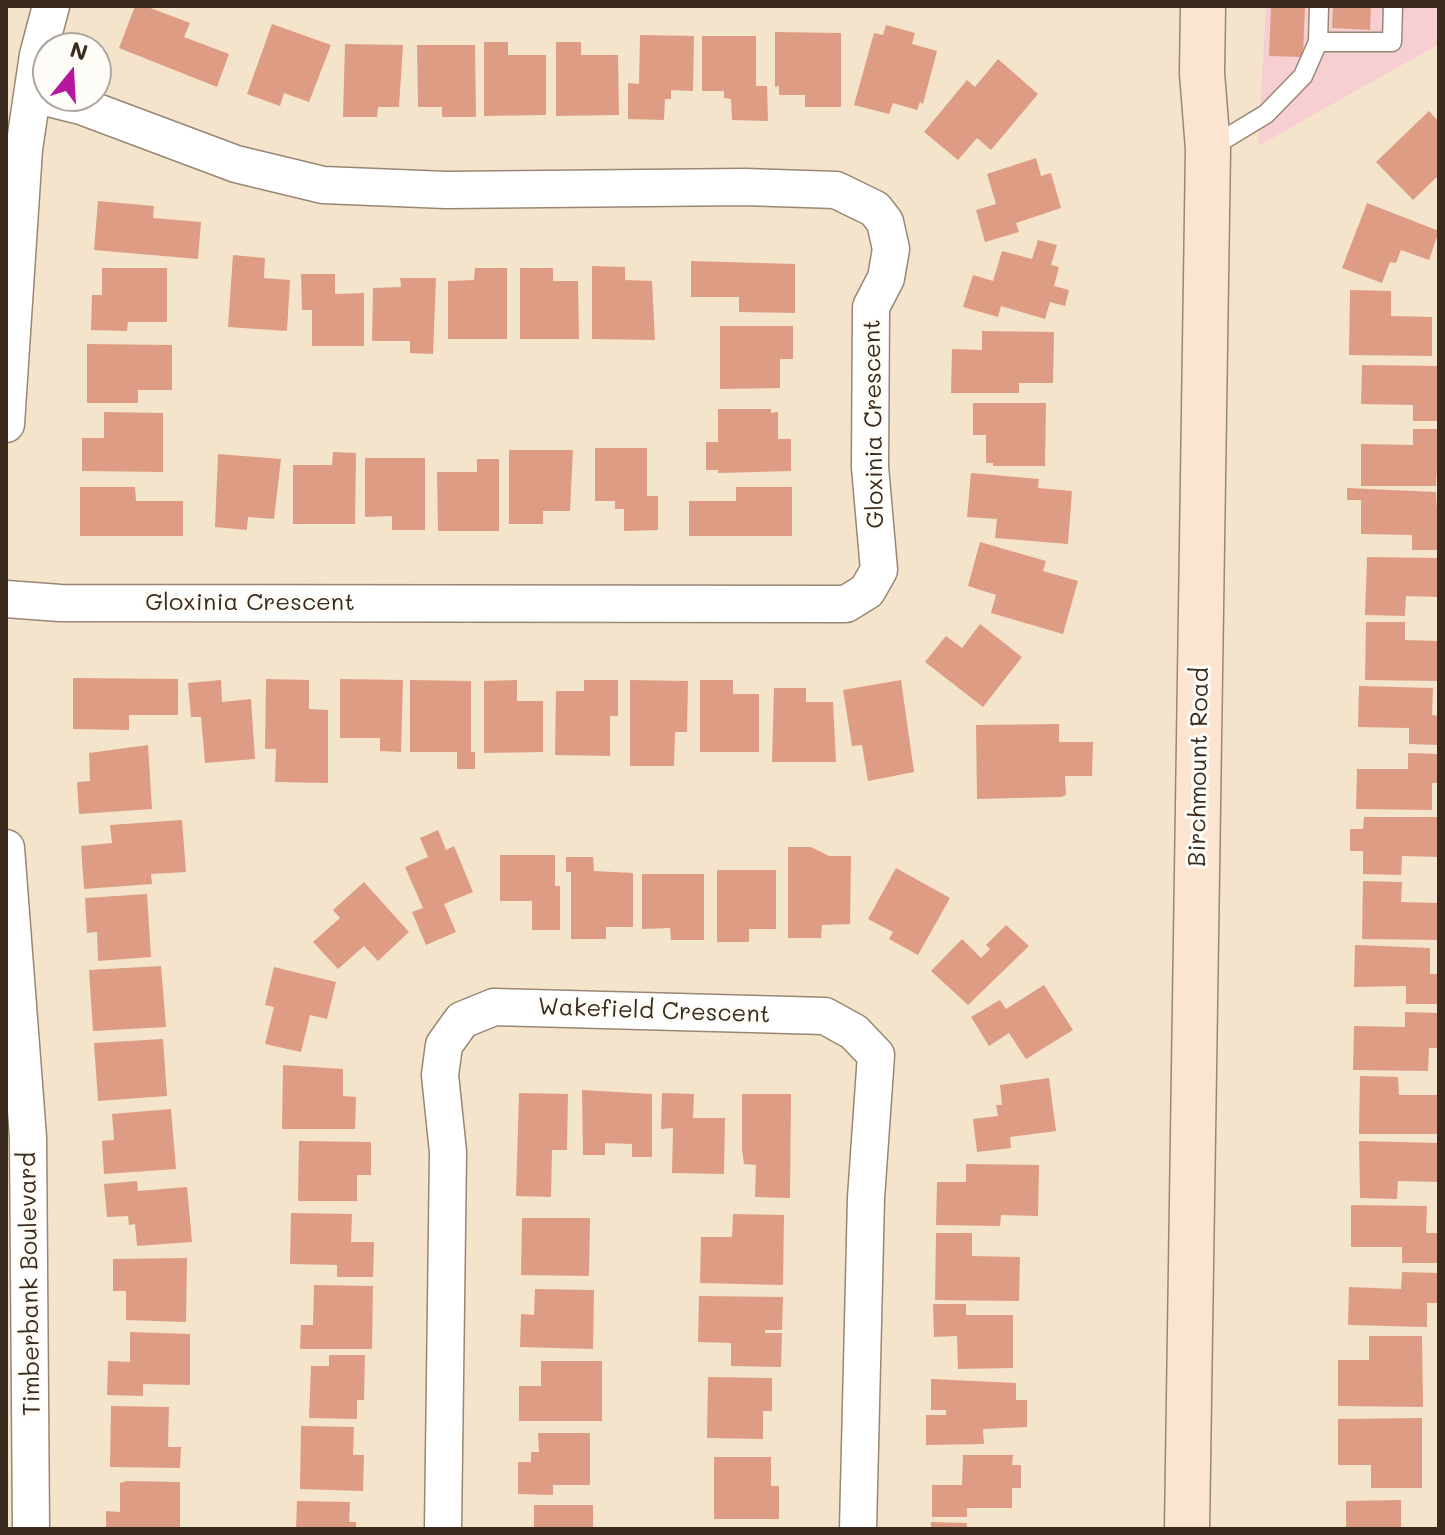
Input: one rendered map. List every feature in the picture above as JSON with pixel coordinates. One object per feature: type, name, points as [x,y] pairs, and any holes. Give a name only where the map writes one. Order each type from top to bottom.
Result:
[{"type":"main road","name":"Birchmount Road","points":[[1187,1529],[1208,149],[1202,73],[1203,6]]},
{"type":"street","points":[[44,32],[51,6]]},
{"type":"street","points":[[6,424],[24,149],[32,100]]},
{"type":"street","name":"Gloxinia Crescent","points":[[6,599],[60,603],[846,604],[867,591],[879,570],[870,467],[871,307],[886,278],[891,249],[885,222],[875,209],[836,190],[745,187],[446,190],[323,185],[236,164],[97,112]]},
{"type":"street","name":"Timberbank Boulevard","points":[[6,848],[28,1137],[31,1529]]},
{"type":"street","name":"Wakefield Crescent","points":[[443,1529],[448,1152],[440,1075],[444,1045],[462,1020],[494,1007],[825,1016],[854,1032],[876,1055],[866,1198],[858,1529]]},
{"type":"lane","points":[[1208,149],[1266,114],[1303,76],[1318,42],[1319,6]]},
{"type":"lane","points":[[1318,42],[1392,42],[1393,6]]},
{"type":"shaded area","points":[[1266,6],[1439,6],[1439,44],[1258,146]]},
{"type":"building","points":[[135,6],[145,6],[190,23],[184,37],[229,54],[217,87],[119,48]]},
{"type":"building","points":[[1271,6],[1305,6],[1303,57],[1269,56]]},
{"type":"building","points":[[1333,6],[1371,6],[1370,30],[1332,28]]},
{"type":"building","points":[[272,24],[331,45],[309,102],[284,93],[280,106],[247,94]]},
{"type":"building","points":[[886,25],[915,33],[912,44],[937,51],[923,104],[920,102],[917,110],[893,103],[889,114],[854,105],[874,33],[883,35]]},
{"type":"building","points":[[775,32],[841,33],[841,107],[805,107],[805,95],[779,95],[779,86],[775,87]]},
{"type":"building","points":[[640,35],[694,36],[693,91],[671,90],[671,99],[665,99],[664,120],[628,119],[628,83],[639,84]]},
{"type":"building","points":[[702,36],[756,36],[756,86],[767,86],[768,121],[732,120],[731,99],[724,98],[724,91],[702,91]]},
{"type":"building","points":[[484,42],[508,42],[508,55],[546,55],[546,115],[484,116]]},
{"type":"building","points":[[556,42],[581,42],[581,55],[618,55],[619,115],[556,116]]},
{"type":"building","points":[[345,44],[403,45],[399,107],[378,107],[377,117],[343,117]]},
{"type":"building","points":[[417,45],[475,45],[476,117],[442,117],[442,107],[418,107]]},
{"type":"building","points":[[998,59],[1038,94],[991,150],[977,138],[958,160],[924,132],[967,80],[975,87]]},
{"type":"building","points":[[1429,111],[1439,122],[1439,175],[1413,200],[1376,162]]},
{"type":"building","points":[[1036,158],[1041,176],[1051,173],[1061,208],[1016,223],[1019,232],[985,242],[976,210],[996,204],[987,174]]},
{"type":"building","points":[[98,201],[154,206],[153,218],[201,222],[198,259],[94,250]]},
{"type":"building","points":[[1367,203],[1439,231],[1429,260],[1401,250],[1396,263],[1390,262],[1382,283],[1342,268]]},
{"type":"building","points":[[1038,240],[1057,245],[1051,265],[1059,267],[1054,286],[1069,290],[1065,306],[1050,302],[1045,319],[1001,306],[998,317],[963,307],[973,275],[993,281],[1002,251],[1032,259]]},
{"type":"building","points":[[233,255],[265,258],[264,278],[290,280],[287,331],[228,327]]},
{"type":"building","points":[[691,261],[795,264],[795,313],[739,312],[739,297],[691,297]]},
{"type":"building","points":[[592,266],[625,267],[625,280],[652,281],[655,340],[592,339]]},
{"type":"building","points":[[102,268],[167,268],[167,322],[128,322],[127,331],[91,330],[92,295],[102,295]]},
{"type":"building","points":[[475,268],[507,268],[507,339],[448,339],[448,281],[474,280]]},
{"type":"building","points":[[520,268],[553,268],[553,281],[578,281],[579,339],[520,339]]},
{"type":"building","points":[[301,274],[335,274],[335,294],[364,293],[364,346],[312,346],[312,310],[302,310]]},
{"type":"building","points":[[400,278],[436,278],[433,354],[410,353],[410,341],[372,341],[373,288],[401,287]]},
{"type":"building","points":[[1350,290],[1391,291],[1391,316],[1432,317],[1432,356],[1349,355]]},
{"type":"building","points":[[720,326],[793,326],[793,359],[780,359],[780,388],[720,389]]},
{"type":"building","points":[[982,331],[1054,332],[1053,383],[1019,383],[1019,393],[951,393],[952,349],[982,350]]},
{"type":"building","points":[[87,344],[172,345],[172,390],[138,390],[138,403],[87,403]]},
{"type":"building","points":[[1362,365],[1438,366],[1439,421],[1413,421],[1413,405],[1361,404]]},
{"type":"building","points":[[973,403],[1046,403],[1045,466],[993,466],[993,463],[986,463],[986,435],[973,435]]},
{"type":"building","points":[[718,409],[771,409],[771,413],[778,412],[778,439],[791,439],[791,471],[718,473],[718,470],[706,470],[706,442],[718,442]]},
{"type":"building","points":[[104,412],[163,413],[163,472],[82,471],[82,438],[104,438]]},
{"type":"building","points":[[1413,429],[1439,429],[1436,486],[1361,486],[1361,444],[1413,445]]},
{"type":"building","points":[[595,448],[647,448],[647,496],[658,496],[658,530],[624,531],[624,509],[615,509],[615,501],[595,501]]},
{"type":"building","points":[[509,450],[573,450],[570,511],[543,511],[543,524],[509,524]]},
{"type":"building","points":[[333,452],[356,453],[355,524],[293,524],[293,465],[332,465]]},
{"type":"building","points":[[218,454],[281,459],[274,519],[248,517],[247,530],[215,527]]},
{"type":"building","points":[[365,458],[425,458],[425,530],[392,530],[392,516],[365,517]]},
{"type":"building","points":[[477,459],[499,459],[499,531],[438,531],[437,472],[477,472]]},
{"type":"building","points":[[971,473],[1039,479],[1038,488],[1072,491],[1068,544],[995,538],[997,519],[967,517]]},
{"type":"building","points":[[80,487],[135,487],[136,501],[183,501],[183,536],[80,536]]},
{"type":"building","points":[[736,487],[792,487],[792,536],[689,536],[689,501],[736,501]]},
{"type":"building","points":[[1347,488],[1436,492],[1439,550],[1412,550],[1412,535],[1361,534],[1361,500],[1347,500]]},
{"type":"building","points":[[980,542],[1046,561],[1043,571],[1078,581],[1063,634],[991,613],[996,595],[968,586]]},
{"type":"building","points":[[1367,557],[1439,558],[1439,597],[1406,596],[1405,616],[1365,615]]},
{"type":"building","points":[[1366,622],[1405,622],[1405,640],[1439,641],[1439,681],[1365,680]]},
{"type":"building","points":[[980,624],[1022,657],[983,707],[925,662],[946,636],[962,648]]},
{"type":"building","points":[[73,678],[178,679],[178,715],[129,715],[129,730],[73,729]]},
{"type":"building","points":[[266,679],[309,680],[309,709],[328,710],[328,783],[275,782],[276,749],[265,749]]},
{"type":"building","points":[[340,679],[403,680],[401,752],[380,751],[380,738],[340,738]]},
{"type":"building","points":[[221,680],[222,702],[251,699],[255,759],[205,763],[201,717],[191,717],[188,683]]},
{"type":"building","points":[[410,680],[471,681],[471,752],[475,752],[475,769],[457,769],[457,752],[410,752]]},
{"type":"building","points":[[517,680],[517,701],[543,701],[543,752],[484,753],[484,681]]},
{"type":"building","points":[[584,680],[618,680],[618,716],[610,716],[610,756],[555,755],[556,691],[584,691]]},
{"type":"building","points":[[630,680],[688,681],[687,732],[675,732],[674,766],[630,766]]},
{"type":"building","points":[[700,680],[733,680],[733,694],[759,694],[759,752],[700,752]]},
{"type":"building","points":[[901,680],[914,772],[868,781],[862,745],[852,746],[843,690]]},
{"type":"building","points":[[1359,686],[1433,688],[1432,715],[1439,716],[1439,745],[1409,744],[1409,728],[1358,727]]},
{"type":"building","points":[[774,688],[806,688],[806,702],[833,702],[836,762],[772,762]]},
{"type":"building","points":[[1059,724],[1059,742],[1093,742],[1092,776],[1065,776],[1066,795],[1061,797],[977,799],[976,725]]},
{"type":"building","points":[[148,745],[152,809],[79,814],[77,782],[90,781],[89,753]]},
{"type":"building","points":[[1408,753],[1439,754],[1439,783],[1432,783],[1432,810],[1356,809],[1357,769],[1408,769]]},
{"type":"building","points":[[1364,817],[1439,817],[1439,857],[1402,856],[1401,875],[1363,874],[1363,851],[1350,851],[1350,829],[1363,829]]},
{"type":"building","points":[[182,820],[186,872],[151,874],[152,884],[84,889],[81,846],[112,843],[110,825]]},
{"type":"building","points":[[438,830],[446,850],[454,846],[473,892],[444,904],[456,932],[426,945],[412,912],[423,908],[405,867],[428,857],[420,838]]},
{"type":"building","points":[[788,847],[811,847],[829,856],[851,856],[850,924],[822,925],[821,938],[788,938]]},
{"type":"building","points":[[500,855],[555,855],[555,886],[560,886],[560,930],[532,930],[532,901],[500,901]]},
{"type":"building","points":[[566,857],[593,857],[594,871],[633,873],[633,927],[606,927],[606,939],[571,939],[571,872],[566,872]]},
{"type":"building","points":[[896,868],[950,898],[918,955],[889,939],[893,932],[868,919]]},
{"type":"building","points":[[717,870],[776,870],[776,929],[749,929],[749,942],[717,942]]},
{"type":"building","points":[[642,874],[704,874],[704,940],[671,940],[670,928],[642,929]]},
{"type":"building","points":[[1363,881],[1402,882],[1401,902],[1439,903],[1439,940],[1362,939]]},
{"type":"building","points":[[364,882],[409,932],[378,961],[364,946],[338,969],[313,942],[340,918],[333,910]]},
{"type":"building","points":[[147,894],[151,957],[98,961],[97,932],[87,933],[85,898]]},
{"type":"building","points":[[1006,925],[1029,946],[968,1005],[931,971],[962,939],[981,958],[990,949],[986,945]]},
{"type":"building","points":[[1355,945],[1430,948],[1430,974],[1439,974],[1439,1004],[1406,1004],[1406,986],[1354,987]]},
{"type":"building","points":[[161,966],[166,1027],[93,1031],[89,970]]},
{"type":"building","points":[[274,967],[336,982],[327,1019],[310,1015],[301,1052],[265,1044],[274,1007],[265,1005]]},
{"type":"building","points":[[1044,985],[1073,1030],[1026,1059],[1009,1033],[989,1046],[971,1017],[1000,1000],[1006,1009]]},
{"type":"building","points":[[1405,1012],[1439,1013],[1439,1048],[1429,1048],[1428,1071],[1353,1070],[1354,1026],[1405,1027]]},
{"type":"building","points":[[163,1039],[167,1096],[98,1101],[94,1043]]},
{"type":"building","points":[[283,1065],[343,1069],[343,1096],[356,1097],[355,1129],[282,1129]]},
{"type":"building","points":[[1360,1076],[1398,1077],[1399,1095],[1439,1095],[1439,1134],[1359,1134]]},
{"type":"building","points":[[1049,1078],[1056,1131],[1010,1137],[1011,1148],[977,1152],[973,1119],[998,1116],[996,1105],[1002,1105],[1000,1085]]},
{"type":"building","points":[[582,1090],[652,1094],[652,1157],[632,1157],[632,1144],[605,1143],[605,1155],[583,1155]]},
{"type":"building","points":[[519,1093],[568,1094],[567,1150],[552,1150],[551,1197],[516,1196]]},
{"type":"building","points":[[662,1093],[694,1094],[693,1118],[725,1118],[724,1174],[672,1173],[673,1128],[661,1129]]},
{"type":"building","points":[[742,1094],[791,1094],[790,1198],[755,1197],[756,1165],[744,1164],[742,1149]]},
{"type":"building","points":[[171,1109],[176,1169],[104,1174],[102,1141],[114,1140],[112,1114]]},
{"type":"building","points":[[299,1141],[371,1142],[371,1175],[357,1175],[357,1201],[298,1201]]},
{"type":"building","points":[[1359,1141],[1439,1143],[1439,1182],[1398,1181],[1397,1199],[1360,1198]]},
{"type":"building","points":[[966,1164],[1039,1165],[1038,1216],[1001,1215],[1000,1226],[936,1225],[937,1182],[966,1182]]},
{"type":"building","points":[[137,1181],[138,1191],[187,1187],[192,1242],[137,1246],[135,1224],[129,1225],[128,1216],[107,1217],[104,1184]]},
{"type":"building","points":[[1351,1205],[1427,1206],[1426,1233],[1439,1233],[1439,1263],[1402,1263],[1402,1247],[1351,1247]]},
{"type":"building","points":[[291,1213],[352,1214],[351,1242],[374,1242],[373,1277],[337,1277],[337,1265],[290,1264]]},
{"type":"building","points":[[733,1214],[784,1215],[783,1285],[700,1283],[701,1237],[732,1237]]},
{"type":"building","points":[[522,1218],[590,1218],[589,1276],[521,1275]]},
{"type":"building","points":[[936,1233],[972,1233],[972,1256],[1020,1257],[1019,1301],[935,1300]]},
{"type":"building","points":[[187,1258],[186,1322],[126,1320],[126,1291],[113,1291],[113,1259]]},
{"type":"building","points":[[1402,1272],[1439,1273],[1439,1303],[1427,1303],[1427,1327],[1348,1325],[1349,1287],[1401,1289]]},
{"type":"building","points":[[314,1285],[373,1286],[372,1349],[300,1349],[301,1325],[313,1325]]},
{"type":"building","points":[[535,1289],[594,1290],[593,1349],[520,1347],[521,1314],[534,1315]]},
{"type":"building","points":[[699,1296],[783,1297],[782,1330],[765,1330],[765,1333],[782,1333],[781,1367],[731,1366],[731,1343],[698,1342]]},
{"type":"building","points":[[933,1304],[966,1304],[966,1315],[1013,1315],[1013,1368],[958,1369],[957,1336],[934,1337]]},
{"type":"building","points":[[130,1332],[190,1334],[190,1385],[143,1384],[143,1396],[107,1395],[108,1361],[130,1362]]},
{"type":"building","points":[[1369,1336],[1422,1336],[1423,1407],[1338,1406],[1338,1360],[1369,1360]]},
{"type":"building","points":[[329,1355],[365,1355],[364,1400],[357,1400],[357,1419],[309,1418],[311,1366],[329,1366]]},
{"type":"building","points":[[541,1361],[602,1361],[602,1421],[519,1421],[519,1386],[541,1386]]},
{"type":"building","points":[[708,1377],[772,1378],[772,1411],[763,1411],[763,1439],[707,1438]]},
{"type":"building","points":[[931,1379],[1016,1383],[1016,1400],[1027,1400],[1027,1427],[983,1429],[984,1444],[926,1445],[926,1415],[946,1415],[946,1410],[931,1410]]},
{"type":"building","points":[[111,1406],[169,1407],[168,1447],[181,1447],[180,1468],[110,1467]]},
{"type":"building","points":[[1422,1418],[1422,1488],[1371,1488],[1371,1465],[1338,1465],[1338,1419]]},
{"type":"building","points":[[301,1426],[354,1427],[353,1455],[364,1455],[363,1491],[300,1489]]},
{"type":"building","points":[[538,1433],[590,1433],[590,1485],[553,1485],[553,1495],[518,1494],[518,1462],[531,1462],[531,1452],[539,1452]]},
{"type":"building","points":[[963,1455],[1013,1455],[1012,1465],[1021,1465],[1021,1488],[1012,1488],[1012,1508],[967,1508],[967,1517],[932,1517],[932,1485],[962,1485]]},
{"type":"building","points":[[714,1457],[771,1457],[771,1486],[779,1486],[779,1519],[714,1519]]},
{"type":"building","points":[[180,1482],[180,1529],[106,1529],[106,1511],[120,1512],[120,1483]]},
{"type":"building","points":[[1401,1500],[1401,1529],[1346,1529],[1346,1501]]},
{"type":"building","points":[[297,1501],[350,1502],[349,1522],[356,1522],[356,1529],[296,1529]]},
{"type":"building","points":[[534,1505],[593,1505],[593,1529],[534,1529]]},
{"type":"building","points":[[931,1522],[967,1523],[967,1529],[931,1529]]}]
